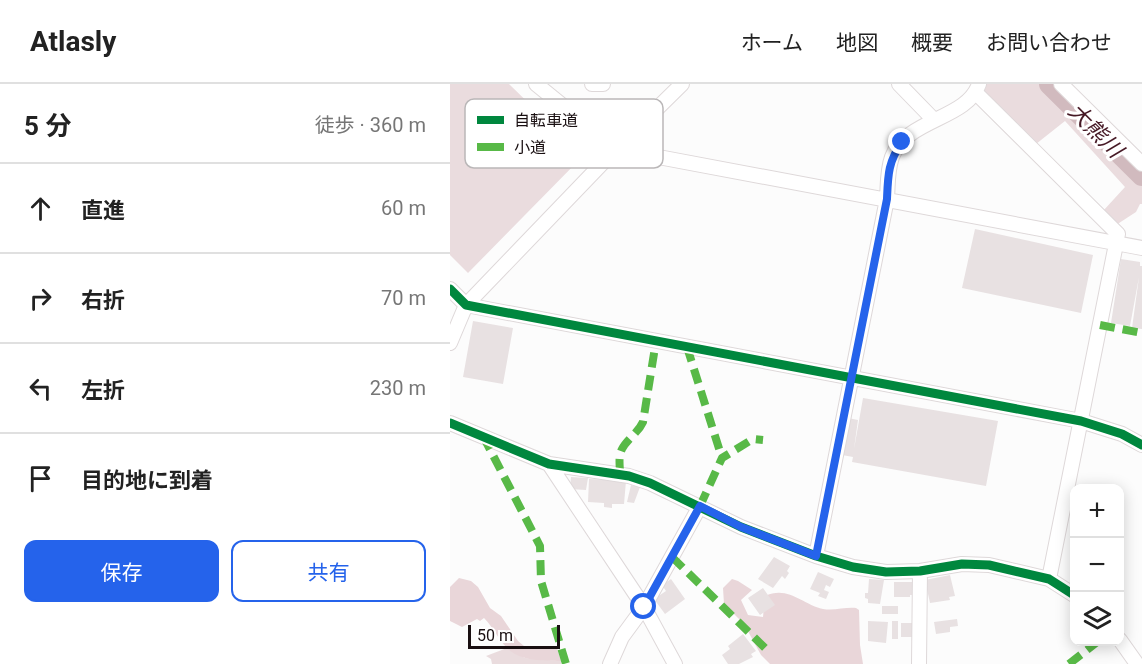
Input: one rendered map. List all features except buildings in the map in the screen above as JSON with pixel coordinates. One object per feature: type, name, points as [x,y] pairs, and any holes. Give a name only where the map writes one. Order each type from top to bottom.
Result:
[{"type":"street","points":[[536,84],[554,99]]},
{"type":"street","points":[[592,84],[603,84]]},
{"type":"street","points":[[663,103],[682,84]]},
{"type":"street","points":[[899,84],[934,120]]},
{"type":"street","points":[[1061,84],[1142,164]]},
{"type":"street","points":[[816,556],[887,199],[888,170],[893,155],[910,134],[969,100],[977,88],[1118,234],[1049,579]]},
{"type":"street","points":[[663,158],[1142,248]]},
{"type":"street","points":[[450,343],[466,305],[598,168]]},
{"type":"street","points":[[450,289],[466,305],[1081,421],[1122,434],[1142,445]]},
{"type":"street","points":[[450,423],[549,464],[629,476],[650,483],[741,527],[816,556],[853,567],[886,572],[920,571],[962,564],[989,565],[1049,579],[1070,592]]},
{"type":"street","points":[[549,464],[644,607],[675,664]]},
{"type":"street","points":[[610,664],[622,637],[644,607],[700,506]]},
{"type":"street","points":[[920,571],[920,664]]},
{"type":"street","points":[[1124,646],[1137,664]]},
{"type":"shaded area","points":[[450,84],[509,84],[524,99],[465,99],[465,168],[571,168],[468,273],[450,255]]},
{"type":"shaded area","points":[[986,84],[1044,84],[1142,180],[1142,204],[1136,212],[1116,225],[1103,211],[1125,187],[1065,121],[1036,144],[984,95]]},
{"type":"shaded area","points":[[459,578],[471,581],[478,587],[490,608],[501,616],[524,646],[557,648],[561,661],[532,659],[513,653],[484,618],[462,627],[450,621],[450,587]]},
{"type":"shaded area","points":[[732,579],[752,590],[741,600],[748,615],[763,617],[765,596],[773,593],[795,596],[823,609],[856,608],[859,610],[863,664],[770,664],[761,655],[744,624],[724,604],[723,588]]},
{"type":"shaded area","points":[[507,648],[525,658],[561,661],[561,664],[492,664],[491,659],[486,656]]},
{"type":"waterway","name":"大熊川","points":[[1050,84],[1142,175]]},
{"type":"marked path","points":[[1100,325],[1142,333]]},
{"type":"marked path","points":[[620,474],[622,449],[643,422],[656,341]]},
{"type":"marked path","points":[[687,347],[722,458]]},
{"type":"marked path","points":[[483,436],[540,546],[541,581],[566,664]]},
{"type":"marked path","points":[[700,506],[722,458],[753,439],[763,440]]},
{"type":"marked path","points":[[672,557],[766,649]]},
{"type":"marked path","points":[[1069,664],[1092,646]]},
{"type":"cycle path","points":[[450,289],[466,305],[1081,421],[1122,434],[1142,445]]},
{"type":"cycle path","points":[[450,423],[549,464],[629,476],[650,483],[741,527],[816,556],[853,567],[886,572],[920,571],[962,564],[989,565],[1049,579],[1070,592]]},
{"type":"route","points":[[644,607],[700,506],[741,527],[816,556],[887,199],[888,170],[893,155],[902,142]]}]
